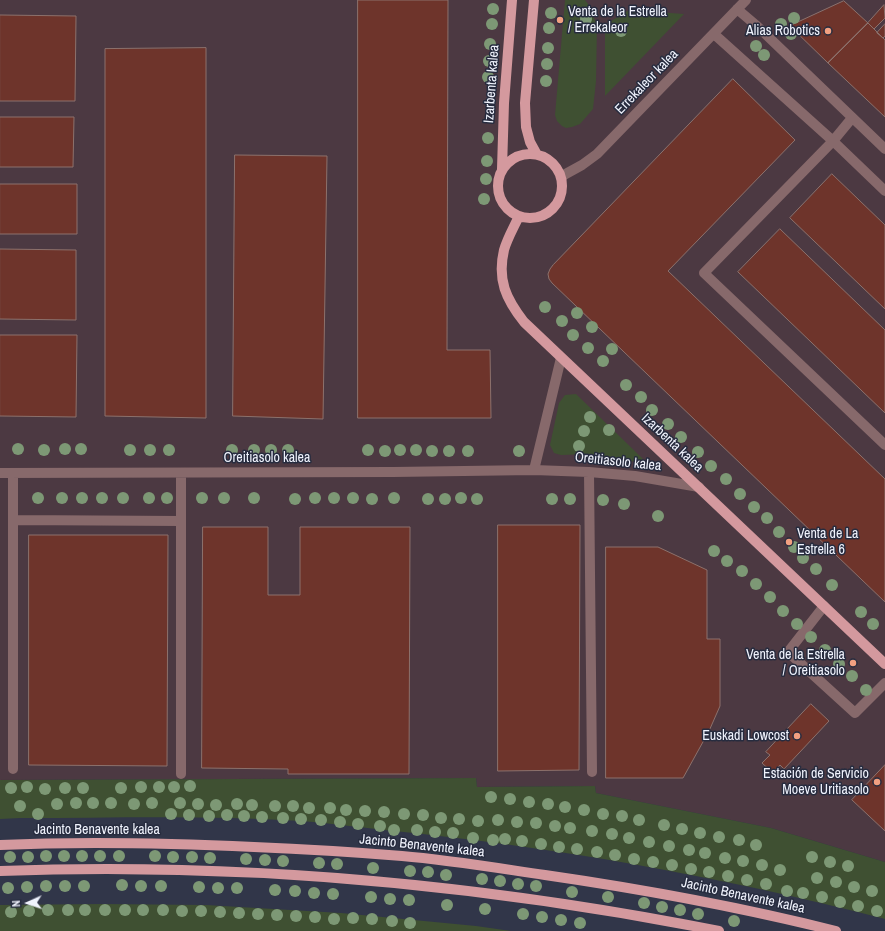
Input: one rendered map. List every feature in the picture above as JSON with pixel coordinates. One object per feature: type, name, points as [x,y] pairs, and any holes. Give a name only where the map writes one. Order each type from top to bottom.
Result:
[{"type":"main road","name":"Izarbenta kalea","points":[[502,169],[504,103],[512,0]]},
{"type":"main road","points":[[534,0],[526,103],[526,127],[530,142],[536,153]]},
{"type":"main road","points":[[536,153],[547,158],[556,166],[562,176],[563,191],[557,204],[547,214],[533,218],[519,216],[509,210],[502,202],[498,191],[498,180],[502,169],[515,157],[523,154],[536,153]]},
{"type":"main road","name":"Izarbenta kalea","points":[[519,216],[504,250],[502,273],[505,292],[511,306],[524,322],[885,664]]},
{"type":"main road","name":"Jacinto Benavente kalea","points":[[0,845],[103,842],[206,844],[403,856],[486,866],[602,884],[726,906],[836,931]]},
{"type":"main road","points":[[0,871],[103,868],[203,870],[305,875],[400,882],[578,906],[661,919],[719,931]]},
{"type":"street","name":"Errekaleor kalea","points":[[562,176],[582,165],[597,154],[746,0]]},
{"type":"street","points":[[738,9],[885,149]]},
{"type":"street","points":[[714,34],[833,141],[885,191]]},
{"type":"street","points":[[852,118],[833,141],[704,273],[885,445]]},
{"type":"street","points":[[534,470],[561,358]]},
{"type":"street","name":"Oreitiasolo kalea","points":[[0,473],[393,472],[534,470],[589,472],[635,476],[699,487]]},
{"type":"street","points":[[589,472],[592,772]]},
{"type":"street","points":[[13,473],[13,769]]},
{"type":"street","points":[[181,473],[181,774]]},
{"type":"street","points":[[13,520],[181,521]]},
{"type":"street","points":[[824,606],[788,652],[855,713],[885,683]]},
{"type":"shaded area","points":[[0,0],[885,0],[885,862],[771,828],[596,793],[595,786],[477,787],[476,778],[0,780]]},
{"type":"green space","points":[[565,0],[585,0],[597,24],[596,81],[593,109],[580,124],[566,128],[557,121],[555,115]]},
{"type":"green space","points":[[629,10],[684,14],[605,96],[605,26]]},
{"type":"green space","points":[[576,394],[643,459],[640,463],[589,454],[561,455],[554,453],[550,445],[559,403],[565,395]]},
{"type":"green space","points":[[476,778],[477,787],[595,786],[596,793],[771,828],[885,862],[885,919],[761,889],[699,876],[574,854],[448,837],[322,823],[266,819],[160,817],[0,819],[0,780]]},
{"type":"green space","points":[[0,905],[206,905],[341,913],[476,926],[511,931],[0,931]]},
{"type":"building","points":[[358,0],[448,0],[447,350],[490,350],[491,418],[358,418]]},
{"type":"building","name":"Alias Robotics","points":[[844,1],[868,23],[828,63],[790,26]]},
{"type":"building","points":[[884,5],[885,18],[874,29],[868,23]]},
{"type":"building","points":[[0,15],[76,16],[75,101],[0,101]]},
{"type":"building","points":[[868,23],[885,40],[885,117],[828,63]]},
{"type":"building","points":[[885,24],[885,36],[883,38],[877,33]]},
{"type":"building","points":[[206,48],[206,418],[105,416],[105,49]]},
{"type":"building","points":[[733,79],[795,140],[668,271],[885,479],[885,602],[549,279],[548,274],[553,265]]},
{"type":"building","points":[[0,117],[74,117],[73,167],[0,167]]},
{"type":"building","points":[[235,155],[327,156],[323,419],[233,416]]},
{"type":"building","points":[[832,174],[885,225],[885,309],[790,218]]},
{"type":"building","points":[[0,184],[77,184],[77,234],[0,234]]},
{"type":"building","points":[[780,229],[885,330],[885,413],[738,272]]},
{"type":"building","points":[[0,249],[76,250],[76,320],[0,319]]},
{"type":"building","points":[[0,335],[77,335],[76,417],[0,416]]},
{"type":"building","points":[[498,525],[580,525],[579,770],[498,771]]},
{"type":"building","points":[[203,527],[268,527],[268,595],[300,595],[300,527],[410,527],[409,774],[288,774],[288,769],[202,768]]},
{"type":"building","points":[[29,535],[168,535],[167,766],[29,765]]},
{"type":"building","points":[[606,547],[658,547],[707,570],[707,639],[720,639],[720,706],[709,731],[683,778],[606,778]]},
{"type":"building","name":"Euskadi Lowcost","points":[[811,704],[829,721],[784,769],[780,765],[773,773],[762,763],[770,755],[766,752]]},
{"type":"building","name":"Estación de Servicio Moeve Uritiasolo","points":[[885,765],[885,831],[852,800]]},
{"type":"place","name":"Venta de la Estrella / Errekaleor","points":[[560,20]]},
{"type":"place","name":"Alias Robotics","points":[[828,31]]},
{"type":"place","name":"Venta de La Estrella 6","points":[[789,542]]},
{"type":"place","name":"Venta de la Estrella / Oreitiasolo","points":[[853,663]]},
{"type":"place","name":"Euskadi Lowcost","points":[[797,736]]},
{"type":"place","name":"Estación de Servicio Moeve Uritiasolo","points":[[877,782]]}]
